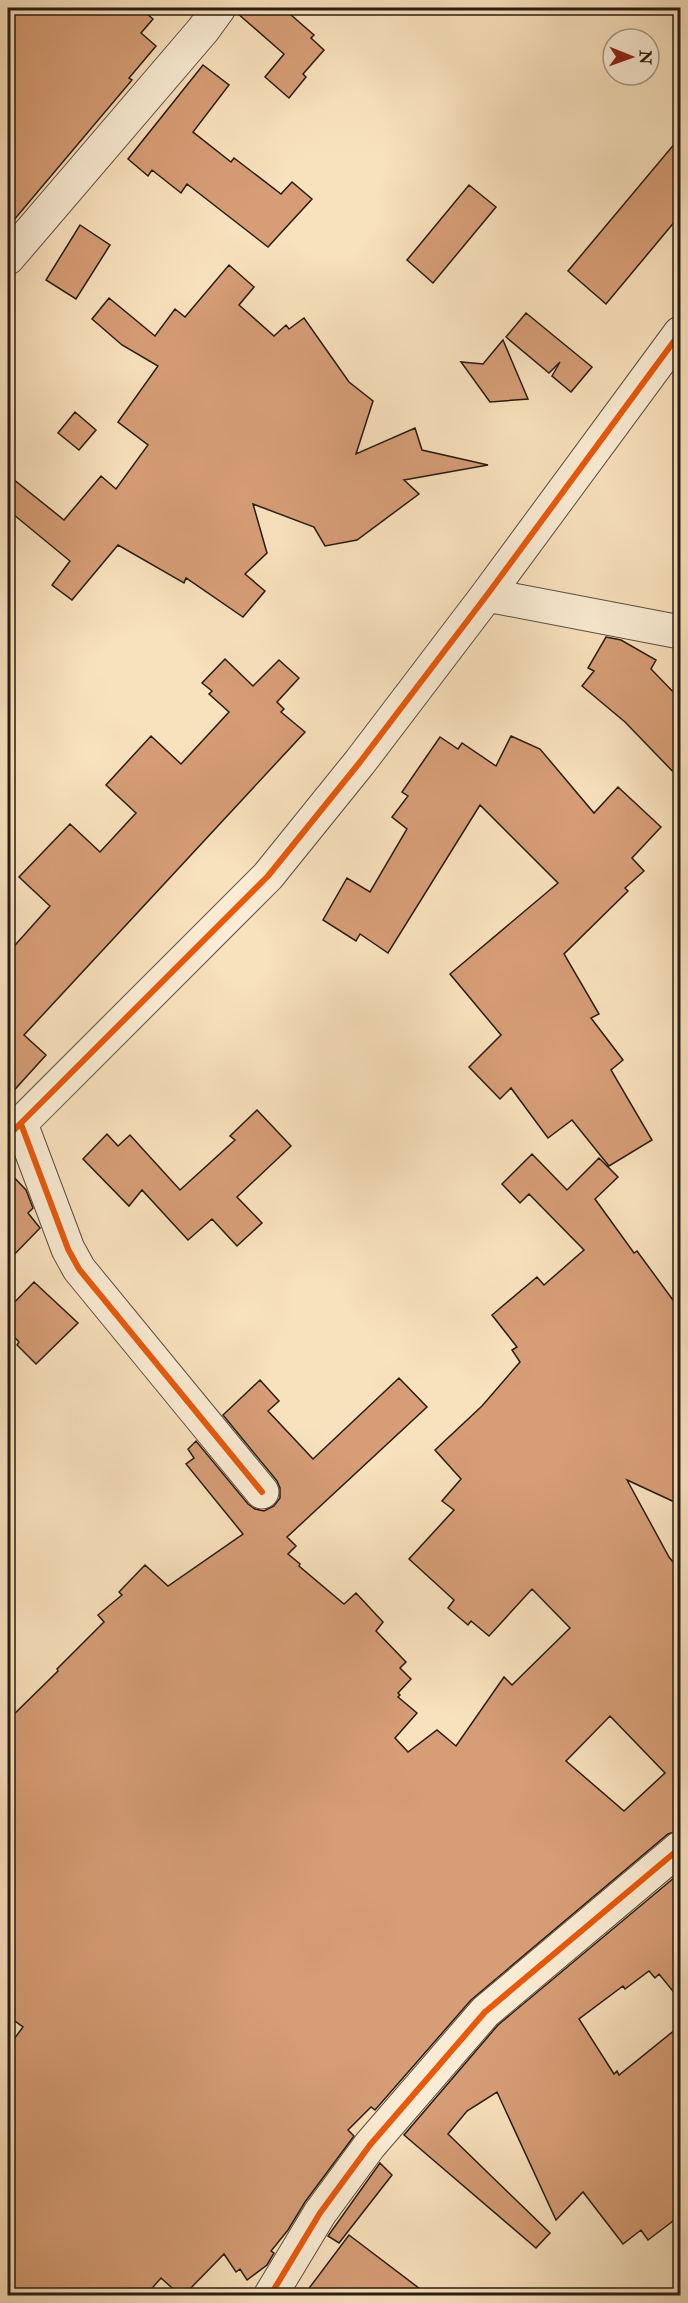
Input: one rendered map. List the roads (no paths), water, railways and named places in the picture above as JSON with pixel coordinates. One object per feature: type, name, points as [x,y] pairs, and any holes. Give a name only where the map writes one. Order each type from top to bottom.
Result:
[{"type":"street","points":[[8,258],[219,8]]},
{"type":"street","points":[[262,1492],[79,1269],[14,1130],[268,876],[360,762],[487,596],[681,333]]},
{"type":"street","points":[[487,596],[681,632]]},
{"type":"street","points":[[270,2295],[320,2213],[370,2145],[485,2012],[681,1848]]}]
